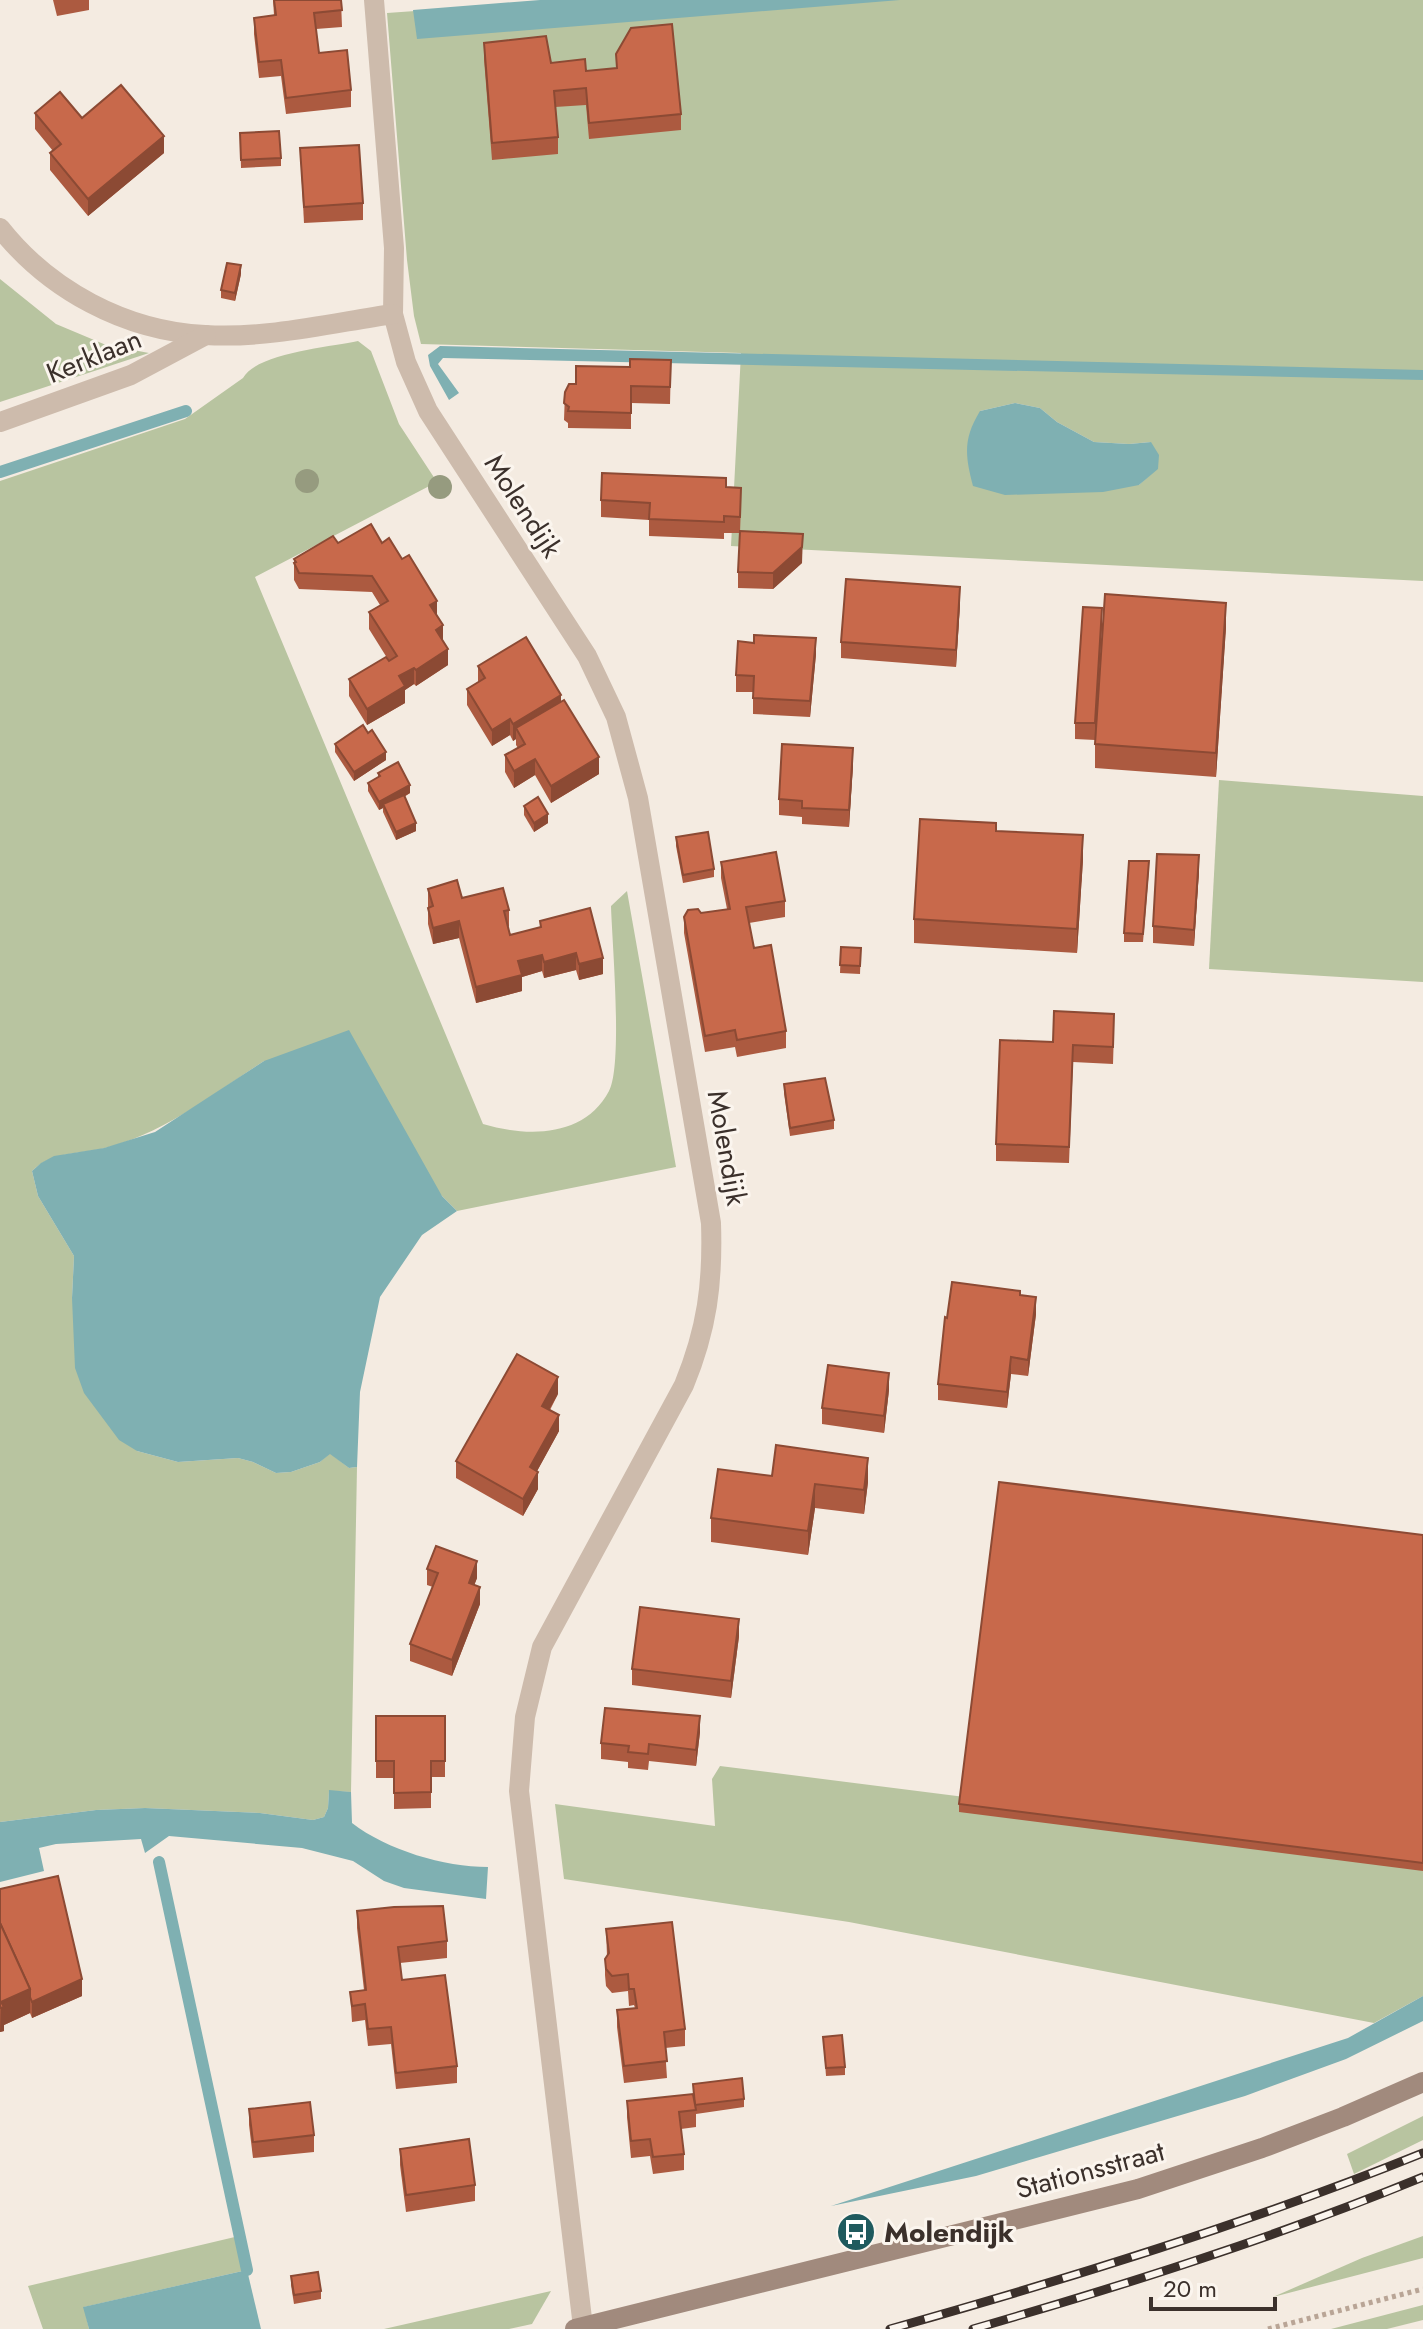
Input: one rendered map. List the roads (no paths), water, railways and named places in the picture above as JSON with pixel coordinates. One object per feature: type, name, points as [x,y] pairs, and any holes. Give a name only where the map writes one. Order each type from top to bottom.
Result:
[{"type":"street","name":"Molendijk","points":[[374,0],[394,248],[393,314],[406,362],[428,411],[587,656],[616,717],[638,798],[711,1223],[712,1267],[708,1310],[699,1349],[684,1385],[542,1647],[525,1717],[519,1791],[579,2328]]},
{"type":"street","points":[[0,228],[15,247],[61,287],[114,315],[163,330],[206,335],[256,334],[393,314]]},
{"type":"street","name":"Kerklaan","points":[[0,422],[131,375],[206,335]]},
{"type":"street","name":"Stationsstraat","points":[[579,2328],[1138,2189],[1262,2148],[1423,2082]]},
{"type":"water","points":[[540,0],[900,0],[417,39],[413,10]]},
{"type":"water","points":[[440,346],[1423,370],[1423,380],[443,358],[438,364],[459,393],[449,400],[430,366],[428,355]]},
{"type":"water","points":[[1015,403],[1040,408],[1057,422],[1094,442],[1151,442],[1159,455],[1158,469],[1139,485],[1103,492],[1005,495],[973,486],[967,447],[974,421],[980,411]]},
{"type":"water","points":[[349,1030],[442,1196],[457,1211],[422,1235],[380,1297],[360,1392],[357,1467],[349,1468],[330,1454],[320,1462],[291,1472],[276,1473],[238,1458],[178,1462],[137,1451],[119,1440],[84,1393],[75,1368],[74,1256],[38,1196],[32,1171],[54,1156],[104,1148],[155,1132],[264,1061]]},
{"type":"water","points":[[329,1790],[351,1792],[352,1823],[382,1841],[435,1860],[488,1867],[486,1899],[404,1888],[384,1881],[353,1861],[302,1848],[169,1836],[145,1853],[141,1839],[56,1844],[39,1848],[44,1871],[0,1882],[0,1822],[96,1810],[145,1808],[260,1813],[313,1820],[324,1817]]},
{"type":"water","points":[[1423,1996],[1423,2021],[1346,2059],[1245,2096],[976,2176],[831,2206],[1348,2038]]},
{"type":"water","points":[[247,2270],[261,2329],[89,2329],[83,2307]]},
{"type":"waterway","points":[[0,472],[186,411]]},
{"type":"waterway","points":[[159,1862],[247,2270]]},
{"type":"railway","points":[[890,2329],[1159,2248],[1292,2203],[1423,2153]]},
{"type":"railway","points":[[973,2329],[1200,2259],[1423,2177]]},
{"type":"place","name":"Molendijk","points":[[856,2232]]}]
